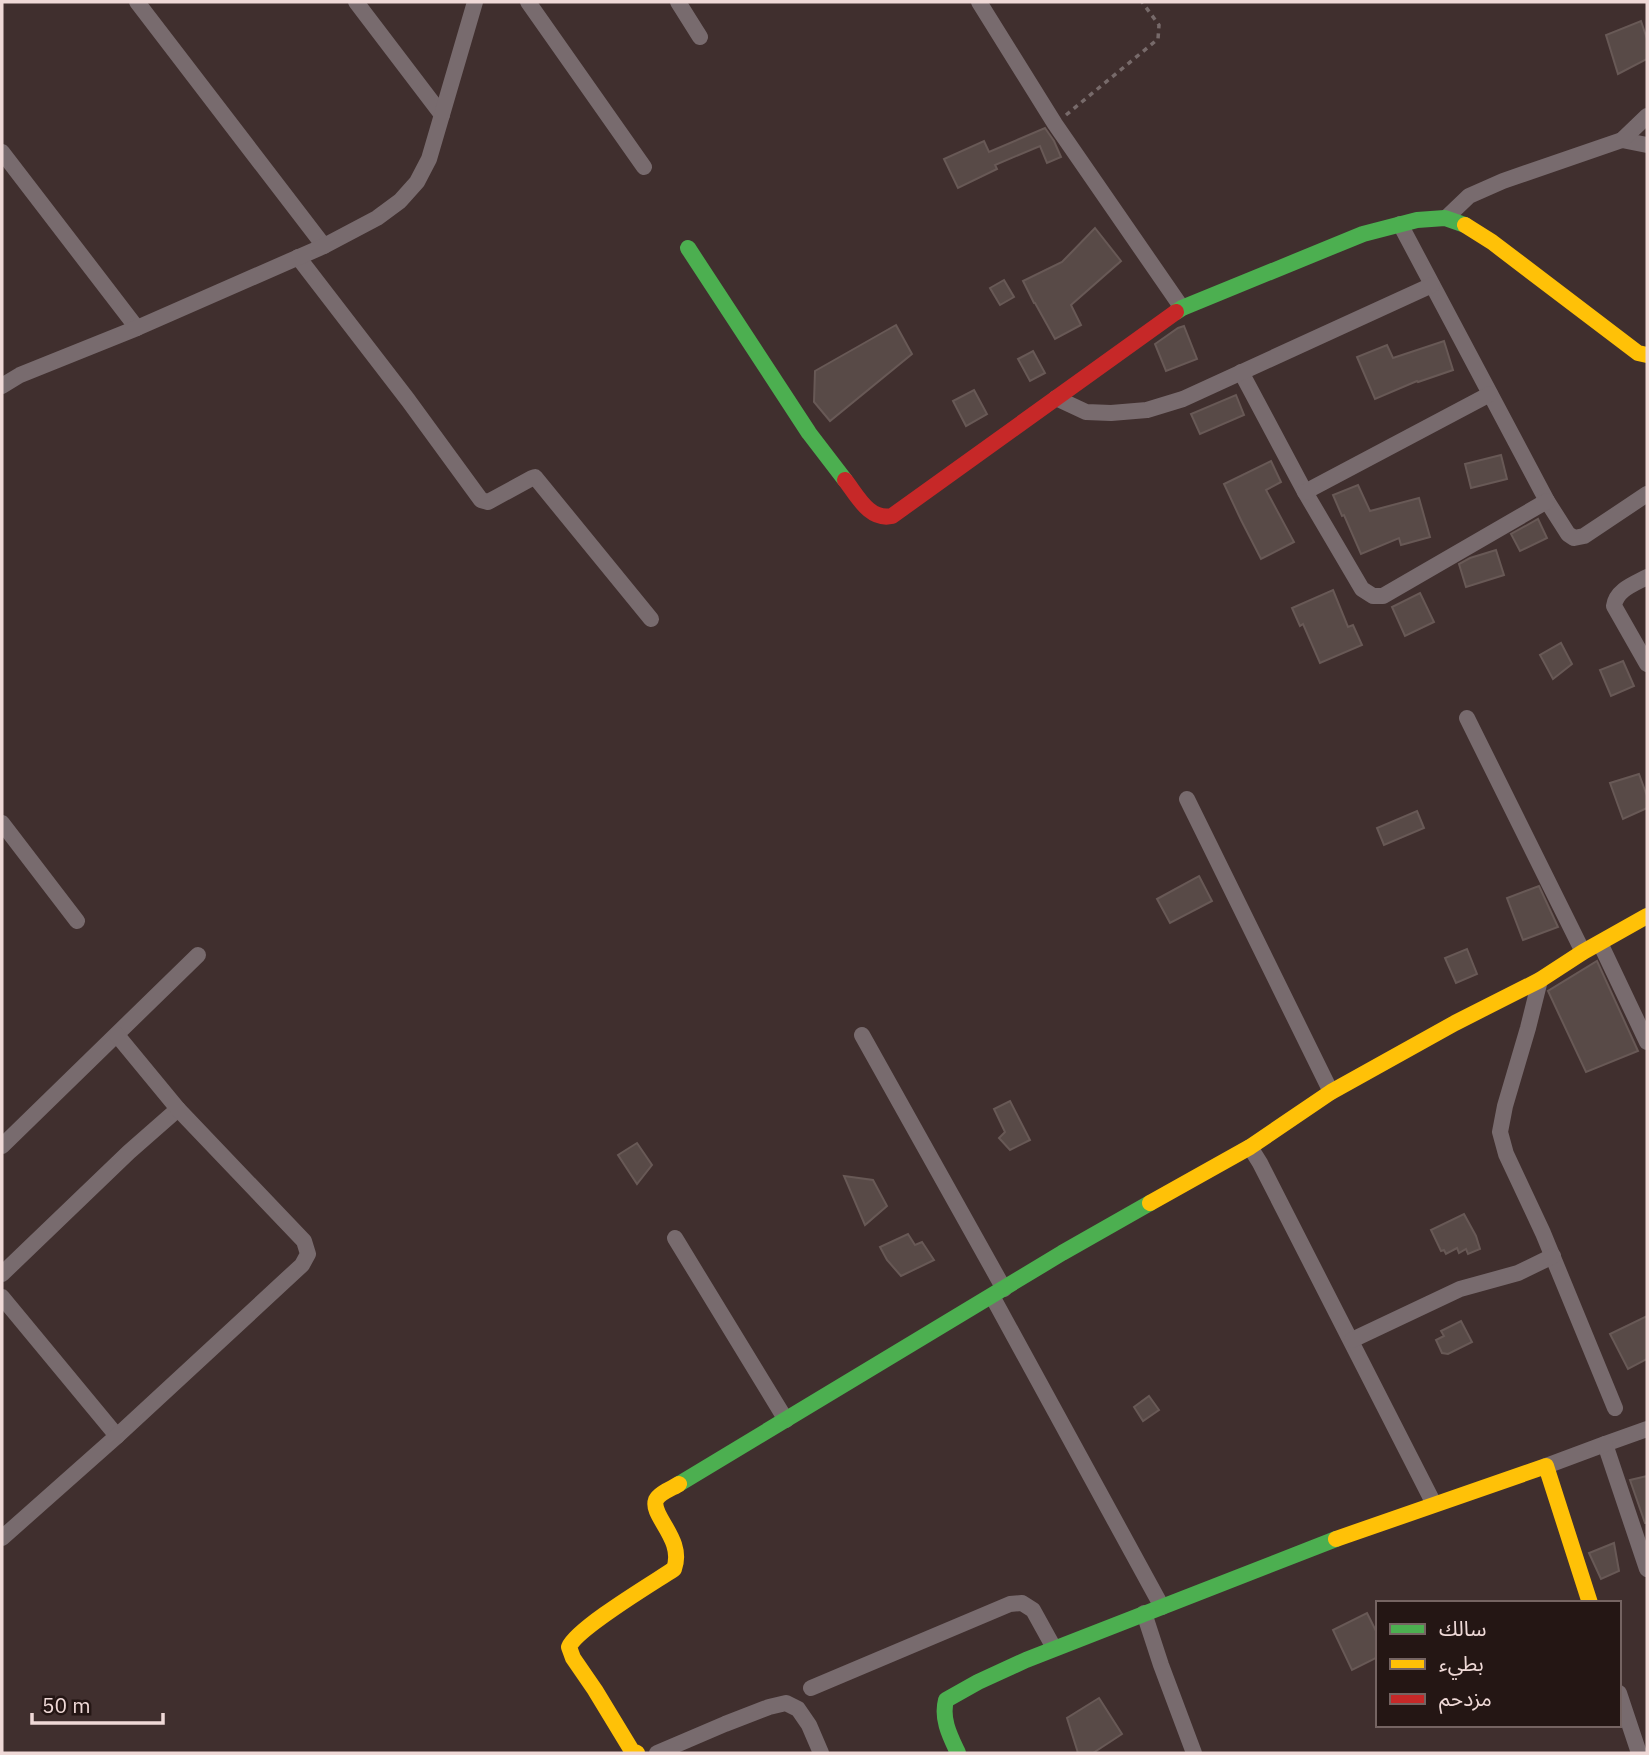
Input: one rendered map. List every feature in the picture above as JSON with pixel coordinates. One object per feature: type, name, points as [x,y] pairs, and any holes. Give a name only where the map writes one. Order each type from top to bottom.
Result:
[{"type":"street","points":[[136,2],[324,246]]},
{"type":"street","points":[[356,2],[442,115]]},
{"type":"street","points":[[2,386],[20,375],[324,246],[377,218],[400,201],[417,182],[429,159],[475,2]]},
{"type":"street","points":[[528,2],[644,167]]},
{"type":"street","points":[[678,2],[700,37]]},
{"type":"street","points":[[979,2],[1055,124],[1182,309]]},
{"type":"street","points":[[1446,218],[1469,196],[1503,181],[1622,140],[1647,116]]},
{"type":"street","points":[[1622,140],[1647,145]]},
{"type":"street","points":[[2,152],[137,327]]},
{"type":"street","points":[[688,248],[808,433],[870,512],[881,519],[891,518],[1182,309],[1363,234],[1400,223],[1446,218],[1465,225],[1492,242],[1638,353],[1647,355]]},
{"type":"street","points":[[1400,223],[1568,534],[1574,538],[1584,536],[1647,494]]},
{"type":"street","points":[[298,257],[481,500],[488,502],[535,477],[651,619]]},
{"type":"street","points":[[1056,398],[1086,412],[1147,410],[1183,399],[1432,285]]},
{"type":"street","points":[[1241,372],[1305,492],[1362,589],[1373,596],[1383,596],[1548,501]]},
{"type":"street","points":[[1305,492],[1490,394]]},
{"type":"street","points":[[1647,577],[1622,590],[1615,598],[1614,606],[1647,664]]},
{"type":"street","points":[[1466,718],[1583,952]]},
{"type":"street","points":[[1187,799],[1331,1092]]},
{"type":"street","points":[[2,823],[77,921]]},
{"type":"street","points":[[637,1753],[632,1751],[573,1658],[569,1647],[572,1640],[586,1628],[674,1569],[678,1562],[678,1553],[656,1510],[655,1502],[658,1497],[1062,1254],[1250,1147],[1331,1092],[1455,1023],[1540,980],[1647,916]]},
{"type":"street","points":[[1600,943],[1647,1042]]},
{"type":"street","points":[[2,1146],[198,955]]},
{"type":"street","points":[[1540,980],[1500,1132],[1506,1154],[1553,1256],[1615,1408]]},
{"type":"street","points":[[2,1538],[302,1265],[307,1254],[304,1241],[178,1108],[117,1035]]},
{"type":"street","points":[[862,1035],[1163,1607]]},
{"type":"street","points":[[2,1274],[178,1108]]},
{"type":"street","points":[[1250,1147],[1352,1340],[1434,1504]]},
{"type":"street","points":[[675,1238],[786,1420]]},
{"type":"street","points":[[1352,1340],[1460,1289],[1518,1273],[1553,1256]]},
{"type":"street","points":[[2,1297],[117,1436]]},
{"type":"street","points":[[958,1753],[943,1709],[946,1700],[978,1682],[1054,1648],[1260,1568],[1647,1429]]},
{"type":"street","points":[[1605,1444],[1647,1569]]},
{"type":"street","points":[[1546,1466],[1589,1601]]},
{"type":"street","points":[[811,1688],[1010,1604],[1022,1603],[1033,1610],[1054,1648]]},
{"type":"street","points":[[1144,1613],[1194,1753]]},
{"type":"street","points":[[1621,1699],[1639,1753]]},
{"type":"street","points":[[657,1753],[724,1724],[786,1703],[798,1710],[809,1725],[821,1753]]},
{"type":"path","points":[[1055,124],[1158,39],[1159,25],[1142,2]]},
{"type":"building","points":[[1641,21],[1647,39],[1647,59],[1618,74],[1606,35]]},
{"type":"building","points":[[1045,128],[1061,157],[1047,163],[1040,146],[995,165],[997,169],[958,188],[944,159],[984,141],[989,152]]},
{"type":"building","points":[[1095,228],[1121,261],[1071,305],[1081,325],[1055,339],[1023,281],[1062,262]]},
{"type":"building","points":[[1004,280],[1014,297],[1000,305],[990,288]]},
{"type":"building","points":[[896,325],[912,354],[830,421],[814,402],[815,371]]},
{"type":"building","points":[[1184,326],[1197,359],[1166,371],[1155,344]]},
{"type":"building","points":[[1444,341],[1453,370],[1417,381],[1375,399],[1357,357],[1387,345],[1393,358]]},
{"type":"building","points":[[1033,351],[1045,373],[1030,381],[1018,359]]},
{"type":"building","points":[[974,390],[987,414],[966,426],[953,401]]},
{"type":"building","points":[[1236,395],[1244,415],[1200,434],[1191,414]]},
{"type":"building","points":[[1501,455],[1507,479],[1471,488],[1465,464]]},
{"type":"building","points":[[1271,461],[1281,482],[1266,490],[1294,542],[1261,559],[1224,484]]},
{"type":"building","points":[[1358,485],[1370,511],[1419,498],[1430,537],[1401,545],[1399,538],[1361,554],[1333,495]]},
{"type":"building","points":[[1538,519],[1547,538],[1520,551],[1511,534]]},
{"type":"building","points":[[1496,550],[1504,575],[1466,587],[1459,564]]},
{"type":"building","points":[[1333,590],[1348,627],[1353,625],[1362,645],[1320,663],[1303,624],[1300,626],[1292,608]]},
{"type":"building","points":[[1420,593],[1434,622],[1405,636],[1392,607]]},
{"type":"building","points":[[1561,643],[1572,664],[1553,679],[1540,655]]},
{"type":"building","points":[[1623,661],[1634,686],[1611,696],[1600,670]]},
{"type":"building","points":[[1639,774],[1647,796],[1647,808],[1623,819],[1610,783]]},
{"type":"building","points":[[1417,811],[1424,828],[1384,845],[1377,828]]},
{"type":"building","points":[[1199,876],[1212,901],[1170,923],[1157,899]]},
{"type":"building","points":[[1539,886],[1558,927],[1523,940],[1507,898]]},
{"type":"building","points":[[1467,949],[1477,974],[1456,983],[1445,958]]},
{"type":"building","points":[[1597,961],[1638,1051],[1586,1072],[1548,991]]},
{"type":"building","points":[[1010,1101],[1030,1140],[1010,1150],[999,1138],[1005,1132],[994,1109]]},
{"type":"building","points":[[637,1143],[652,1165],[637,1184],[618,1155]]},
{"type":"building","points":[[844,1176],[873,1180],[887,1206],[865,1225]]},
{"type":"building","points":[[1464,1214],[1480,1249],[1468,1254],[1466,1249],[1459,1253],[1457,1248],[1446,1254],[1444,1250],[1441,1251],[1431,1230]]},
{"type":"building","points":[[908,1234],[915,1245],[922,1242],[934,1260],[901,1276],[880,1247]]},
{"type":"building","points":[[1647,1316],[1647,1359],[1628,1369],[1610,1334]]},
{"type":"building","points":[[1461,1321],[1472,1342],[1448,1354],[1442,1353],[1436,1340],[1444,1336],[1441,1331]]},
{"type":"building","points":[[1149,1396],[1159,1410],[1143,1421],[1134,1407]]},
{"type":"building","points":[[1647,1476],[1647,1523],[1645,1523],[1630,1480]]},
{"type":"building","points":[[1614,1543],[1619,1571],[1601,1579],[1589,1553]]},
{"type":"building","points":[[1367,1613],[1376,1631],[1376,1658],[1352,1670],[1333,1630]]},
{"type":"building","points":[[1099,1698],[1122,1734],[1093,1753],[1078,1753],[1067,1718]]},
{"type":"traffic: fast","points":[[1176,312],[1363,234],[1417,220],[1445,218],[1465,225]]},
{"type":"traffic: fast","points":[[688,248],[809,433],[845,480]]},
{"type":"traffic: fast","points":[[679,1484],[1062,1253],[1150,1203]]},
{"type":"traffic: fast","points":[[958,1753],[945,1721],[946,1700],[1026,1660],[1336,1539]]},
{"type":"traffic: slow","points":[[1465,225],[1492,242],[1638,353],[1647,355]]},
{"type":"traffic: slow","points":[[1150,1203],[1250,1147],[1331,1092],[1455,1023],[1540,980],[1647,916]]},
{"type":"traffic: slow","points":[[1336,1539],[1546,1466],[1589,1601]]},
{"type":"traffic: slow","points":[[637,1753],[632,1751],[573,1658],[569,1647],[600,1618],[674,1569],[675,1548],[658,1513],[656,1500],[679,1484]]},
{"type":"traffic: jam","points":[[845,480],[870,511],[884,517],[892,516],[1176,312]]}]
